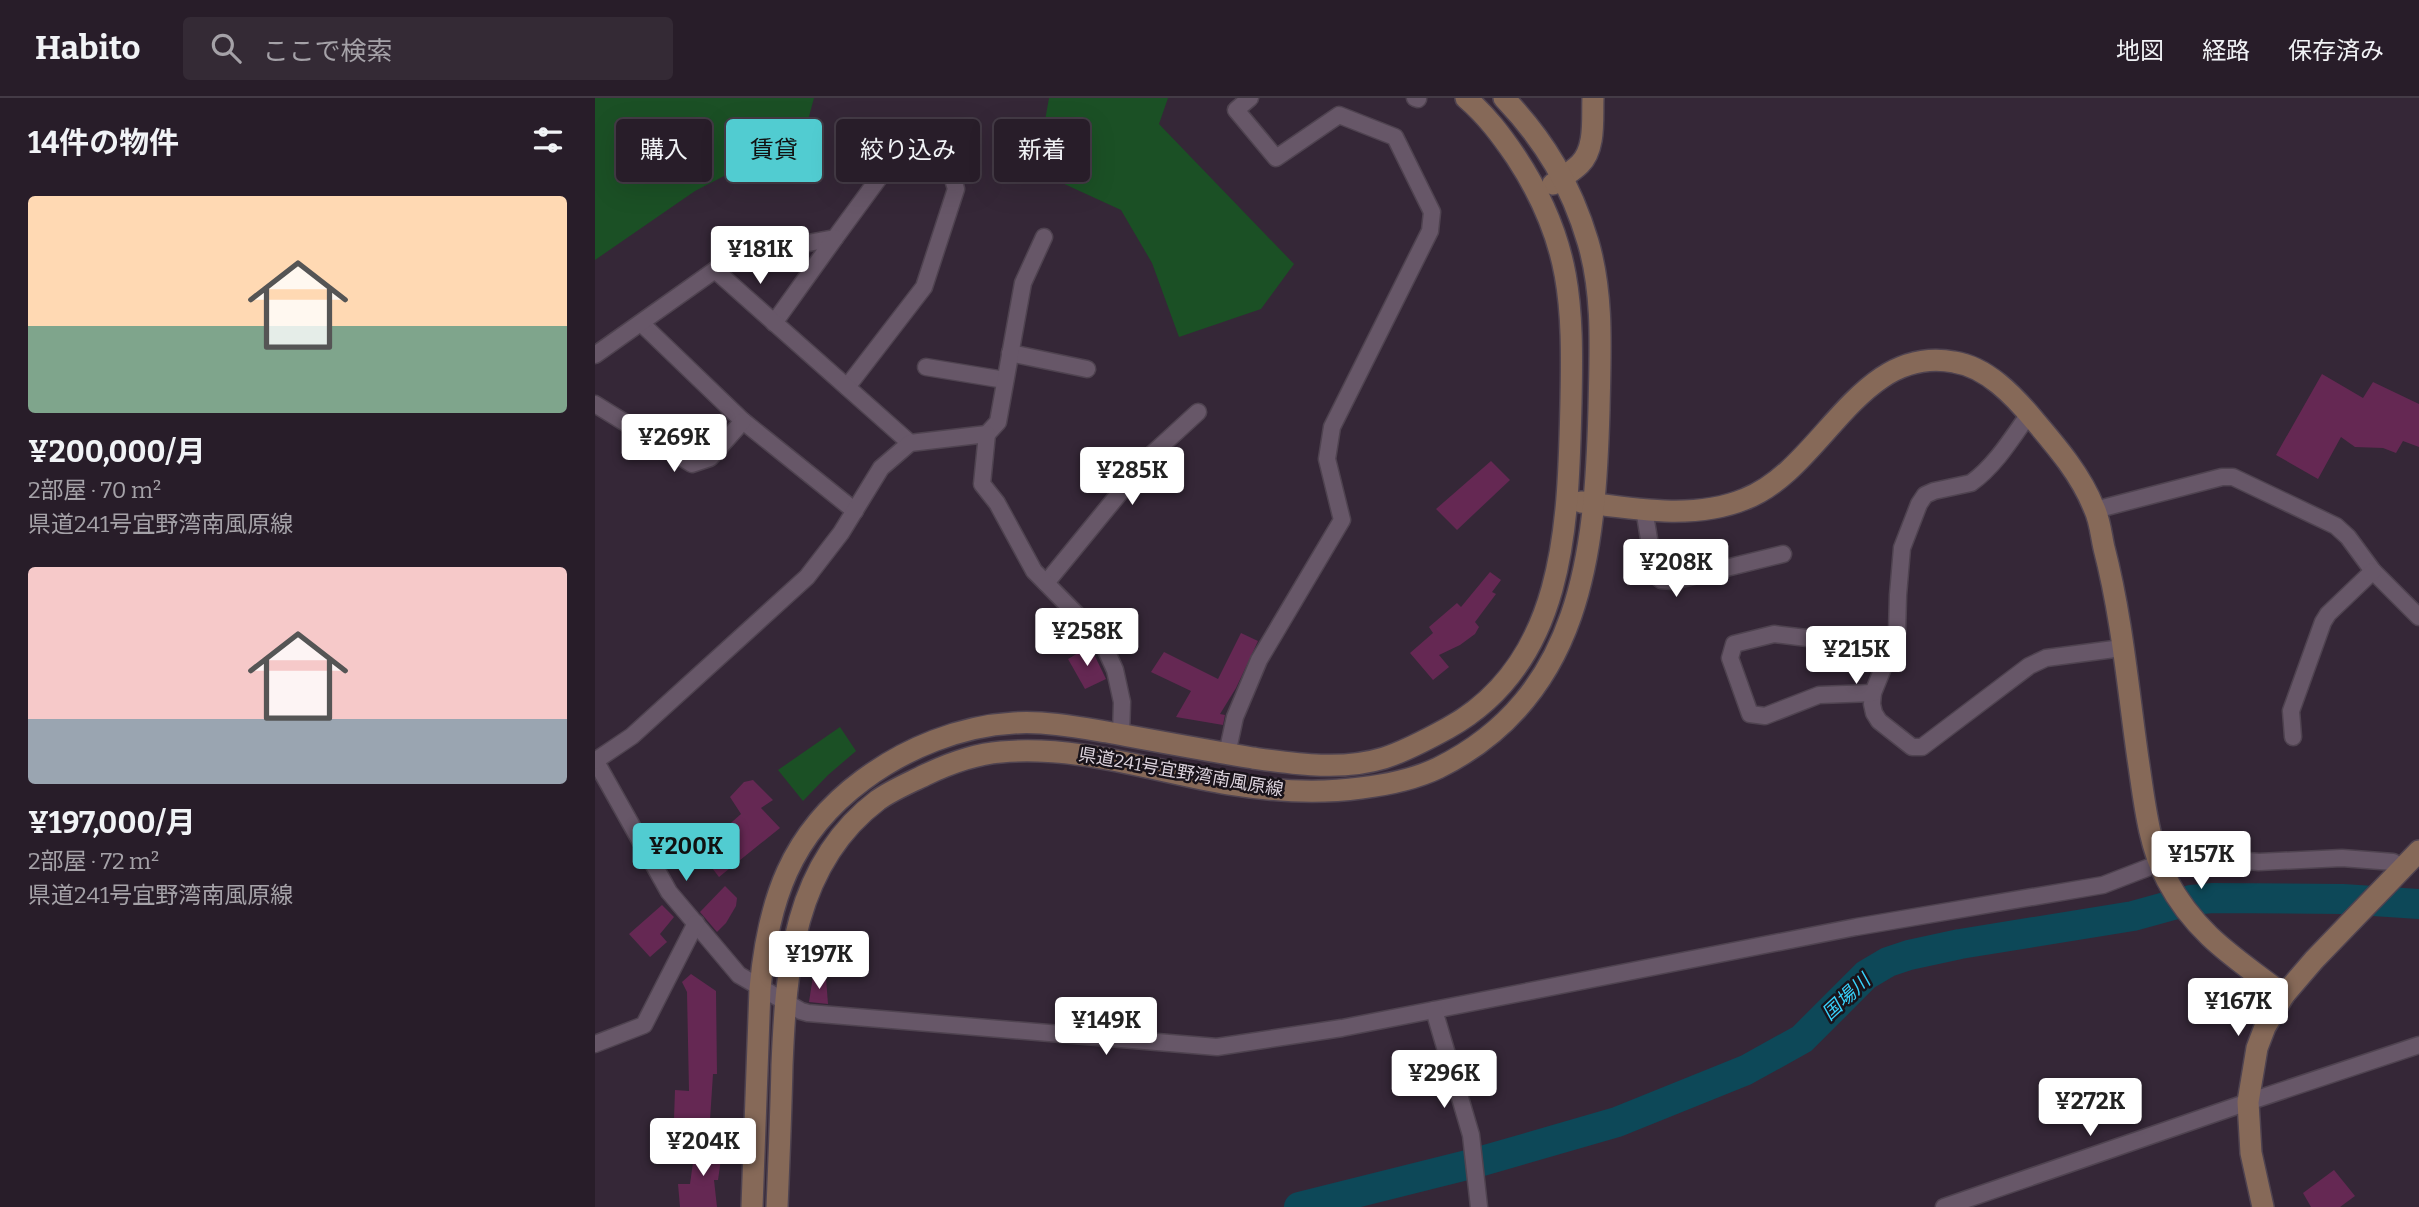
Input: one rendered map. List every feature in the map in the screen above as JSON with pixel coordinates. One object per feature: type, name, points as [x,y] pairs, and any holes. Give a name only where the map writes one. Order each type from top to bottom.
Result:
[{"type":"main road","name":"県道241号宜野湾南風原線","points":[[752,1207],[760,989],[763,958],[778,892],[796,852],[819,818],[846,793],[880,768],[921,745],[966,730],[1014,723],[1062,724],[1288,763],[1337,766],[1384,758],[1428,739],[1466,718],[1504,683],[1529,646],[1545,615],[1560,558],[1567,501],[1572,331],[1569,287],[1555,233],[1539,195],[1493,124],[1466,98]]},
{"type":"main road","points":[[1539,195],[1581,163],[1586,155],[1591,142],[1593,98]]},
{"type":"main road","name":"県道241号宜野湾南風原線","points":[[777,1207],[785,1002],[796,926],[807,893],[825,856],[849,825],[880,799],[945,766],[1000,752],[1061,752],[1230,784],[1290,791],[1343,791],[1385,785],[1436,769],[1480,741],[1506,721],[1534,690],[1558,650],[1577,603],[1589,549],[1598,429],[1599,302],[1590,248],[1563,176],[1535,134],[1506,99]]},
{"type":"main road","points":[[1567,501],[1666,511],[1713,508],[1744,500],[1787,475],[1840,415],[1881,376],[1913,364],[1941,361],[1963,364],[1983,373],[2001,386],[2029,414],[2073,469],[2095,510],[2113,584],[2141,783],[2151,833],[2164,871],[2199,926],[2223,951],[2284,995]]},
{"type":"main road","points":[[2263,1207],[2251,1153],[2248,1102],[2257,1048],[2273,1011],[2342,930],[2419,851]]},
{"type":"street","points":[[1227,754],[1235,718],[1259,660],[1342,520],[1327,458],[1332,426],[1430,231],[1431,212],[1395,137],[1339,115],[1276,158],[1236,110],[1250,98]]},
{"type":"street","points":[[774,323],[891,163],[906,157],[951,172],[956,189],[924,287],[847,387]]},
{"type":"street","points":[[595,355],[734,257],[835,237]]},
{"type":"street","points":[[1044,237],[1023,283],[998,422],[987,434],[982,484],[997,503],[1034,571],[1101,639],[1115,670],[1122,702],[1121,735]]},
{"type":"street","points":[[715,270],[910,443]]},
{"type":"street","points":[[641,323],[743,421],[855,511]]},
{"type":"street","points":[[1010,354],[1087,369]]},
{"type":"street","points":[[926,367],[1005,380]]},
{"type":"street","points":[[595,404],[692,464],[710,458],[743,421]]},
{"type":"street","points":[[1046,583],[1150,456],[1198,412]]},
{"type":"street","points":[[2029,414],[1976,480],[1934,491],[1925,495],[1919,504],[1902,548],[1897,633],[1873,693],[1874,713],[1879,722],[1912,747],[1922,747],[2029,666],[2046,658],[2122,648]]},
{"type":"street","points":[[987,434],[910,443],[881,468],[855,511],[807,578],[632,736],[595,761],[669,892],[739,975],[760,989],[808,1013],[1217,1047],[1342,1028],[1856,927],[2103,884],[2164,871],[2180,859],[2214,858],[2259,862],[2342,858],[2393,862],[2395,875]]},
{"type":"street","points":[[2095,510],[2223,477],[2233,477],[2336,526],[2348,537],[2373,571],[2419,617]]},
{"type":"street","points":[[1644,509],[1655,575],[1661,580],[1673,581],[1783,554]]},
{"type":"street","points":[[2293,737],[2291,711],[2323,622],[2327,614],[2373,571]]},
{"type":"street","points":[[1873,693],[1819,695],[1765,716],[1750,714],[1730,658],[1734,644],[1774,634],[1891,648]]},
{"type":"street","points":[[595,1044],[644,1025],[696,923]]},
{"type":"street","points":[[1434,1010],[1471,1135],[1479,1207]]},
{"type":"street","points":[[1944,1207],[2419,1045]]},
{"type":"green space","points":[[595,98],[814,98],[808,119],[726,119],[726,175],[695,191],[595,260]]},
{"type":"green space","points":[[1049,98],[1168,98],[1159,124],[1294,264],[1261,309],[1179,337],[1152,263],[1121,210],[1060,182],[1090,182],[1090,119],[1045,119]]},
{"type":"green space","points":[[840,727],[856,751],[803,801],[778,770]]},
{"type":"building","points":[[2322,374],[2363,398],[2373,382],[2419,404],[2419,447],[2403,441],[2396,453],[2383,448],[2355,447],[2341,437],[2318,479],[2276,455]]},
{"type":"building","points":[[1491,461],[1510,480],[1457,530],[1436,509]]},
{"type":"building","points":[[1490,572],[1501,580],[1492,592],[1496,594],[1475,622],[1479,627],[1475,634],[1460,645],[1439,655],[1449,667],[1433,680],[1410,653],[1433,633],[1429,627],[1457,603],[1461,607]]},
{"type":"building","points":[[1241,633],[1258,641],[1236,688],[1220,714],[1225,715],[1223,725],[1176,717],[1191,691],[1151,672],[1164,652],[1218,679]]},
{"type":"building","points":[[1090,646],[1106,679],[1085,689],[1068,659]]},
{"type":"building","points":[[753,780],[773,800],[761,808],[780,828],[719,877],[699,851],[741,814],[730,797],[744,782]]},
{"type":"building","points":[[725,886],[737,898],[736,906],[717,932],[700,912]]},
{"type":"building","points":[[662,905],[674,917],[660,934],[667,942],[650,957],[629,934]]},
{"type":"building","points":[[691,974],[716,991],[717,1074],[713,1074],[710,1120],[674,1119],[675,1090],[689,1091],[687,992],[682,982]]},
{"type":"building","points":[[813,976],[826,978],[828,1004],[809,1002]]},
{"type":"building","points":[[707,1141],[723,1145],[718,1180],[714,1180],[717,1207],[680,1207],[678,1184],[690,1184],[695,1148],[705,1149]]},
{"type":"building","points":[[2334,1170],[2355,1196],[2340,1207],[2311,1207],[2303,1193]]},
{"type":"waterway","name":"国場川","points":[[1299,1207],[1475,1163],[1617,1122],[1746,1070],[1802,1039],[1866,975],[1888,962],[1909,955],[2133,916],[2191,900],[2343,899],[2419,904]]}]
